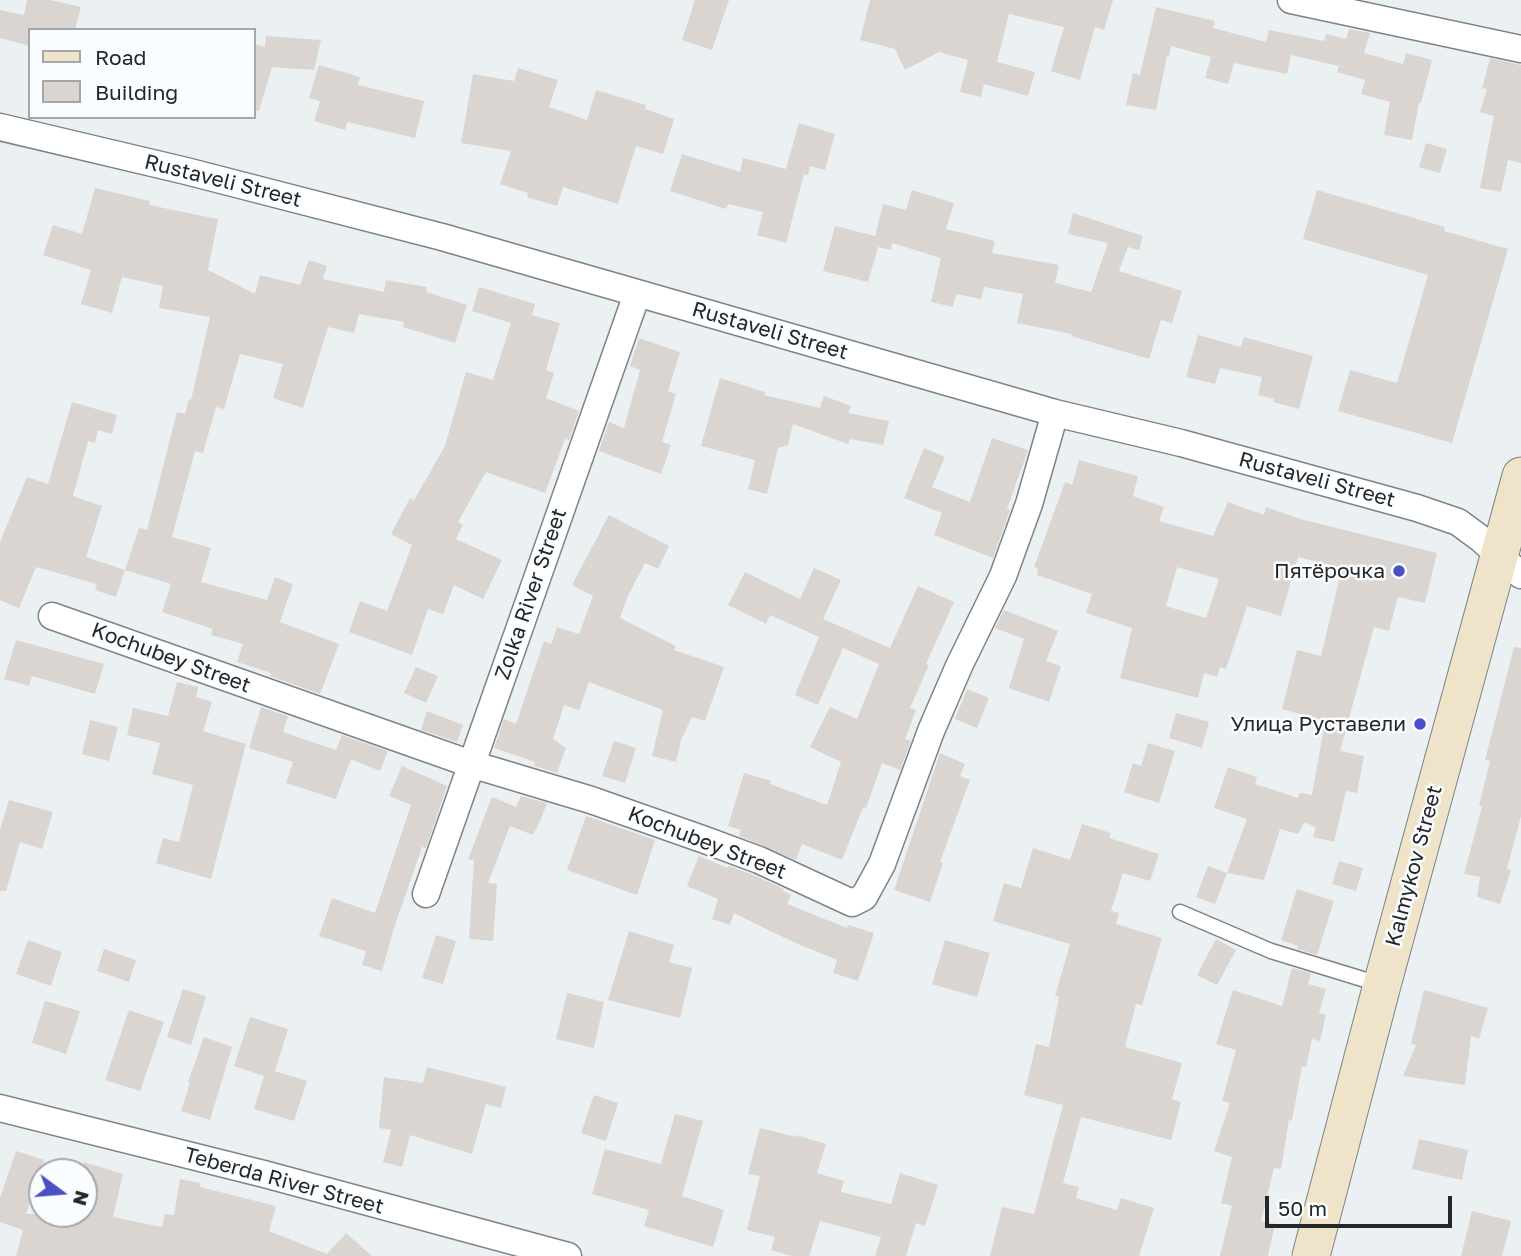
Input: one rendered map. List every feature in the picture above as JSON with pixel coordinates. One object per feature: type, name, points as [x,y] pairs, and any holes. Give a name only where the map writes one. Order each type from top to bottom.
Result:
[{"type":"street","points":[[1291,0],[1521,49]]},
{"type":"street","name":"Rustaveli Street","points":[[0,127],[186,171],[442,237],[1055,413],[1181,443],[1417,508],[1458,522],[1482,539],[1510,565]]},
{"type":"street","name":"Zolka River Street","points":[[426,894],[637,294]]},
{"type":"street","name":"Kochubey Street","points":[[52,616],[471,764],[591,800],[748,856],[852,903],[864,897],[882,864],[931,731],[1003,576],[1029,504],[1055,413]]},
{"type":"street","name":"Kalmykov Street","points":[[1311,1256],[1382,985],[1510,565],[1521,476]]},
{"type":"street","name":"Teberda River Street","points":[[0,1108],[264,1174],[568,1256]]},
{"type":"lane","points":[[1180,912],[1271,951],[1382,985]]},
{"type":"building","points":[[27,0],[50,0],[81,7],[76,28],[28,28],[28,45],[0,38],[0,10],[24,15]]},
{"type":"building","points":[[695,0],[729,0],[712,50],[682,40]]},
{"type":"building","points":[[870,0],[1113,0],[1104,30],[1095,27],[1080,80],[1051,71],[1064,27],[1009,14],[997,62],[1035,72],[1028,96],[984,84],[981,97],[960,92],[968,60],[939,52],[905,70],[895,49],[860,40]]},
{"type":"building","points":[[1156,7],[1215,21],[1213,28],[1266,42],[1269,30],[1324,41],[1326,34],[1346,39],[1349,29],[1370,33],[1364,53],[1403,64],[1406,53],[1432,60],[1419,103],[1412,140],[1384,135],[1390,102],[1361,94],[1365,80],[1337,72],[1339,66],[1291,55],[1287,74],[1234,63],[1228,84],[1205,78],[1211,57],[1171,46],[1156,110],[1126,105],[1133,73],[1140,75]]},
{"type":"building","points":[[266,36],[321,40],[314,70],[272,67],[259,111],[256,110],[256,45],[265,47]]},
{"type":"building","points":[[1490,58],[1521,65],[1521,163],[1508,160],[1501,192],[1480,188],[1494,116],[1480,112],[1487,89],[1482,88]]},
{"type":"building","points":[[319,65],[360,77],[358,85],[424,101],[415,138],[347,122],[345,130],[314,121],[320,101],[309,98]]},
{"type":"building","points":[[518,68],[558,80],[549,107],[587,120],[596,90],[646,105],[645,109],[674,119],[663,154],[636,146],[618,204],[563,187],[557,206],[527,197],[528,193],[500,184],[511,151],[461,143],[473,74],[514,81]]},
{"type":"building","points":[[799,123],[835,134],[825,170],[810,166],[808,175],[804,174],[786,243],[757,235],[763,212],[728,204],[726,209],[670,191],[682,154],[740,172],[743,158],[786,169]]},
{"type":"building","points":[[1426,143],[1447,149],[1440,173],[1419,167]]},
{"type":"building","points":[[95,188],[150,201],[149,205],[218,219],[208,270],[255,294],[260,275],[300,285],[309,260],[327,266],[323,279],[384,292],[386,280],[427,287],[426,292],[467,305],[455,343],[403,327],[404,322],[359,314],[354,333],[328,327],[303,408],[273,398],[283,364],[240,354],[224,409],[216,407],[203,453],[195,451],[172,537],[211,548],[201,582],[267,600],[275,577],[293,584],[280,622],[339,644],[320,694],[237,662],[243,644],[211,635],[213,629],[162,612],[171,584],[125,570],[139,528],[147,530],[177,412],[185,414],[189,399],[191,400],[210,317],[159,308],[163,286],[122,277],[112,313],[81,304],[91,270],[43,255],[53,225],[82,234]]},
{"type":"building","points":[[912,190],[954,203],[946,229],[995,241],[992,253],[1059,265],[1055,283],[1091,292],[1108,243],[1068,234],[1073,213],[1143,236],[1139,250],[1128,247],[1119,271],[1182,291],[1172,323],[1161,320],[1149,359],[1071,336],[1072,334],[1017,323],[1023,294],[984,287],[981,299],[956,294],[953,307],[931,302],[941,258],[892,243],[891,250],[878,247],[868,282],[823,271],[835,226],[875,236],[883,204],[906,210]]},
{"type":"building","points":[[1317,190],[1445,227],[1444,231],[1508,249],[1452,443],[1338,411],[1350,370],[1397,383],[1428,275],[1303,239]]},
{"type":"building","points":[[479,287],[535,304],[532,315],[560,323],[546,370],[554,373],[546,398],[579,411],[569,440],[565,439],[545,493],[486,472],[458,522],[463,525],[456,539],[502,560],[483,599],[454,585],[443,614],[428,609],[412,655],[349,632],[360,601],[387,611],[412,545],[391,534],[410,498],[414,500],[445,446],[466,372],[493,380],[511,323],[472,311]]},
{"type":"building","points":[[1198,335],[1241,347],[1244,337],[1313,356],[1299,409],[1258,395],[1262,377],[1220,368],[1215,384],[1186,377]]},
{"type":"building","points":[[639,338],[680,352],[668,391],[676,394],[662,442],[671,445],[661,474],[599,451],[609,422],[624,428],[640,370],[630,366]]},
{"type":"building","points":[[720,378],[765,392],[764,395],[820,408],[824,396],[851,406],[848,413],[889,421],[883,445],[850,439],[848,444],[793,424],[788,445],[778,448],[767,494],[748,489],[755,460],[701,446]]},
{"type":"building","points":[[72,402],[117,415],[112,434],[98,430],[95,443],[88,441],[73,496],[102,506],[86,557],[125,570],[116,597],[95,590],[97,584],[36,567],[19,608],[0,600],[0,542],[27,477],[48,484]]},
{"type":"building","points":[[992,438],[1028,450],[993,558],[934,535],[942,513],[904,498],[924,448],[945,457],[932,487],[970,502]]},
{"type":"building","points":[[1079,460],[1138,476],[1133,496],[1164,507],[1159,521],[1213,536],[1228,502],[1264,515],[1266,507],[1300,519],[1437,553],[1425,603],[1398,597],[1389,631],[1374,627],[1340,751],[1364,756],[1357,793],[1346,791],[1334,842],[1313,837],[1316,827],[1304,822],[1298,834],[1280,829],[1264,880],[1227,873],[1247,819],[1214,808],[1228,767],[1257,777],[1255,784],[1298,798],[1300,793],[1312,795],[1325,721],[1282,709],[1297,650],[1321,656],[1342,568],[1298,557],[1281,616],[1247,606],[1226,669],[1220,667],[1217,677],[1204,673],[1198,698],[1120,678],[1132,628],[1086,613],[1092,594],[1037,575],[1038,568],[1034,567],[1065,482],[1072,485]],"holes":[[[1177,567],[1219,579],[1206,618],[1166,606]]]},
{"type":"building","points":[[609,515],[669,546],[658,569],[645,563],[620,618],[676,646],[674,650],[724,667],[705,721],[692,717],[681,740],[676,762],[652,756],[663,710],[589,682],[579,710],[564,705],[553,739],[566,748],[557,773],[534,766],[535,762],[494,748],[504,719],[516,724],[544,641],[551,644],[557,627],[579,634],[593,596],[572,585]]},
{"type":"building","points":[[814,568],[841,580],[823,619],[890,648],[918,586],[954,602],[910,708],[916,710],[905,739],[911,741],[900,770],[882,763],[866,808],[863,807],[842,860],[802,844],[796,860],[739,836],[741,830],[728,826],[744,773],[771,781],[770,784],[827,805],[841,762],[810,747],[830,707],[857,719],[879,664],[843,648],[818,705],[795,695],[819,637],[770,615],[766,624],[728,605],[745,572],[800,599]]},
{"type":"building","points":[[1004,610],[1058,631],[1046,661],[1061,666],[1049,702],[1009,688],[1024,639],[995,628]]},
{"type":"building","points":[[16,640],[104,664],[95,694],[32,676],[29,686],[4,679]]},
{"type":"building","points":[[1514,647],[1521,648],[1521,816],[1507,869],[1511,870],[1500,904],[1477,897],[1480,877],[1464,874],[1482,807],[1479,806],[1490,761],[1485,760]]},
{"type":"building","points":[[416,667],[438,676],[426,703],[404,693]]},
{"type":"building","points":[[177,682],[198,687],[196,697],[212,702],[203,731],[246,744],[211,879],[156,863],[163,838],[179,842],[193,785],[152,774],[160,743],[127,735],[133,708],[168,716]]},
{"type":"building","points":[[967,689],[989,698],[977,728],[955,719]]},
{"type":"building","points":[[261,707],[288,716],[283,732],[336,750],[342,735],[388,751],[380,771],[351,759],[336,799],[286,783],[293,762],[249,748]]},
{"type":"building","points":[[427,711],[463,725],[457,742],[421,730]]},
{"type":"building","points":[[1176,713],[1209,722],[1202,748],[1169,738]]},
{"type":"building","points":[[90,720],[118,727],[109,761],[82,754]]},
{"type":"building","points":[[614,741],[636,748],[625,783],[602,776]]},
{"type":"building","points":[[1148,743],[1175,751],[1159,803],[1124,792],[1133,763],[1141,766]]},
{"type":"building","points":[[940,753],[965,764],[960,776],[970,780],[940,862],[943,863],[930,902],[894,890]]},
{"type":"building","points":[[402,766],[447,786],[426,848],[422,847],[382,971],[362,965],[366,951],[319,936],[332,898],[375,913],[411,805],[389,796]]},
{"type":"building","points":[[521,796],[547,803],[533,835],[510,826],[488,883],[497,884],[493,941],[469,939],[474,860],[468,859],[492,797],[516,807]]},
{"type":"building","points":[[9,800],[53,812],[42,849],[20,842],[6,891],[0,891],[0,830]]},
{"type":"building","points":[[586,816],[655,840],[637,895],[567,870]]},
{"type":"building","points":[[1082,824],[1111,833],[1109,838],[1159,854],[1150,881],[1123,873],[1111,911],[1119,913],[1116,924],[1162,938],[1142,1005],[1136,1004],[1125,1047],[1182,1063],[1172,1099],[1181,1102],[1171,1140],[1081,1117],[1063,1183],[1079,1187],[1076,1198],[1117,1210],[1121,1198],[1154,1208],[1139,1256],[990,1256],[1002,1207],[1034,1214],[1063,1105],[1024,1095],[1036,1044],[1049,1047],[1059,997],[1055,996],[1070,944],[993,921],[1004,883],[1021,888],[1033,848],[1070,860]]},
{"type":"building","points":[[699,856],[784,889],[783,891],[791,895],[787,904],[847,928],[848,925],[874,933],[858,981],[833,973],[837,960],[734,913],[730,925],[712,919],[718,899],[687,886]]},
{"type":"building","points":[[1339,861],[1363,868],[1356,891],[1332,884]]},
{"type":"building","points":[[1208,866],[1227,873],[1215,904],[1196,897]]},
{"type":"building","points":[[1297,889],[1334,901],[1317,955],[1297,949],[1298,946],[1281,940]]},
{"type":"building","points":[[629,931],[674,945],[669,962],[692,968],[680,1018],[608,1000]]},
{"type":"building","points":[[436,935],[456,941],[443,984],[422,978]]},
{"type":"building","points":[[1216,939],[1236,950],[1217,985],[1197,975]]},
{"type":"building","points":[[28,940],[62,952],[51,986],[16,974]]},
{"type":"building","points":[[945,940],[990,953],[977,997],[932,984]]},
{"type":"building","points":[[104,949],[136,960],[129,982],[97,971]]},
{"type":"building","points":[[1292,968],[1311,973],[1308,984],[1326,989],[1319,1013],[1326,1015],[1320,1041],[1312,1039],[1306,1067],[1302,1066],[1281,1169],[1274,1168],[1261,1221],[1275,1224],[1268,1256],[1220,1256],[1232,1206],[1221,1203],[1232,1157],[1214,1151],[1230,1103],[1222,1101],[1236,1050],[1216,1044],[1233,990],[1282,1006]]},
{"type":"building","points":[[183,989],[206,996],[191,1045],[167,1037]]},
{"type":"building","points":[[1424,990],[1488,1008],[1479,1039],[1471,1036],[1465,1085],[1403,1076],[1416,1045],[1411,1044]]},
{"type":"building","points":[[567,993],[604,1002],[594,1048],[556,1039]]},
{"type":"building","points":[[45,1001],[80,1011],[66,1054],[32,1043]]},
{"type":"building","points":[[129,1010],[164,1022],[140,1091],[105,1080]]},
{"type":"building","points":[[250,1017],[288,1029],[275,1071],[307,1081],[294,1121],[254,1109],[264,1076],[234,1066]]},
{"type":"building","points":[[204,1037],[232,1047],[210,1120],[181,1111]]},
{"type":"building","points":[[427,1067],[506,1087],[501,1108],[486,1104],[472,1154],[410,1135],[402,1167],[383,1162],[391,1130],[379,1128],[384,1077],[423,1083]]},
{"type":"building","points":[[594,1095],[618,1103],[606,1141],[581,1133]]},
{"type":"building","points":[[675,1114],[703,1121],[682,1196],[724,1210],[713,1247],[644,1226],[649,1210],[592,1194],[605,1149],[661,1164]]},
{"type":"building","points":[[760,1128],[826,1144],[817,1173],[844,1181],[841,1192],[891,1204],[900,1173],[938,1185],[925,1226],[916,1223],[906,1256],[875,1256],[881,1237],[820,1221],[809,1256],[791,1256],[771,1250],[775,1237],[747,1230],[760,1176],[748,1174]]},
{"type":"building","points":[[1419,1139],[1468,1150],[1462,1180],[1412,1169]]},
{"type":"building","points":[[16,1151],[38,1158],[28,1158],[28,1228],[98,1228],[98,1166],[123,1174],[113,1217],[162,1227],[165,1214],[174,1215],[180,1179],[201,1183],[200,1187],[276,1206],[269,1231],[327,1254],[346,1233],[372,1256],[16,1256],[23,1230],[0,1222],[0,1198]]},
{"type":"building","points":[[1472,1211],[1511,1221],[1502,1256],[1461,1256]]},
{"type":"place","name":"Пятёрочка","points":[[1399,571]]},
{"type":"place","name":"Улица Руставели","points":[[1420,724]]}]
